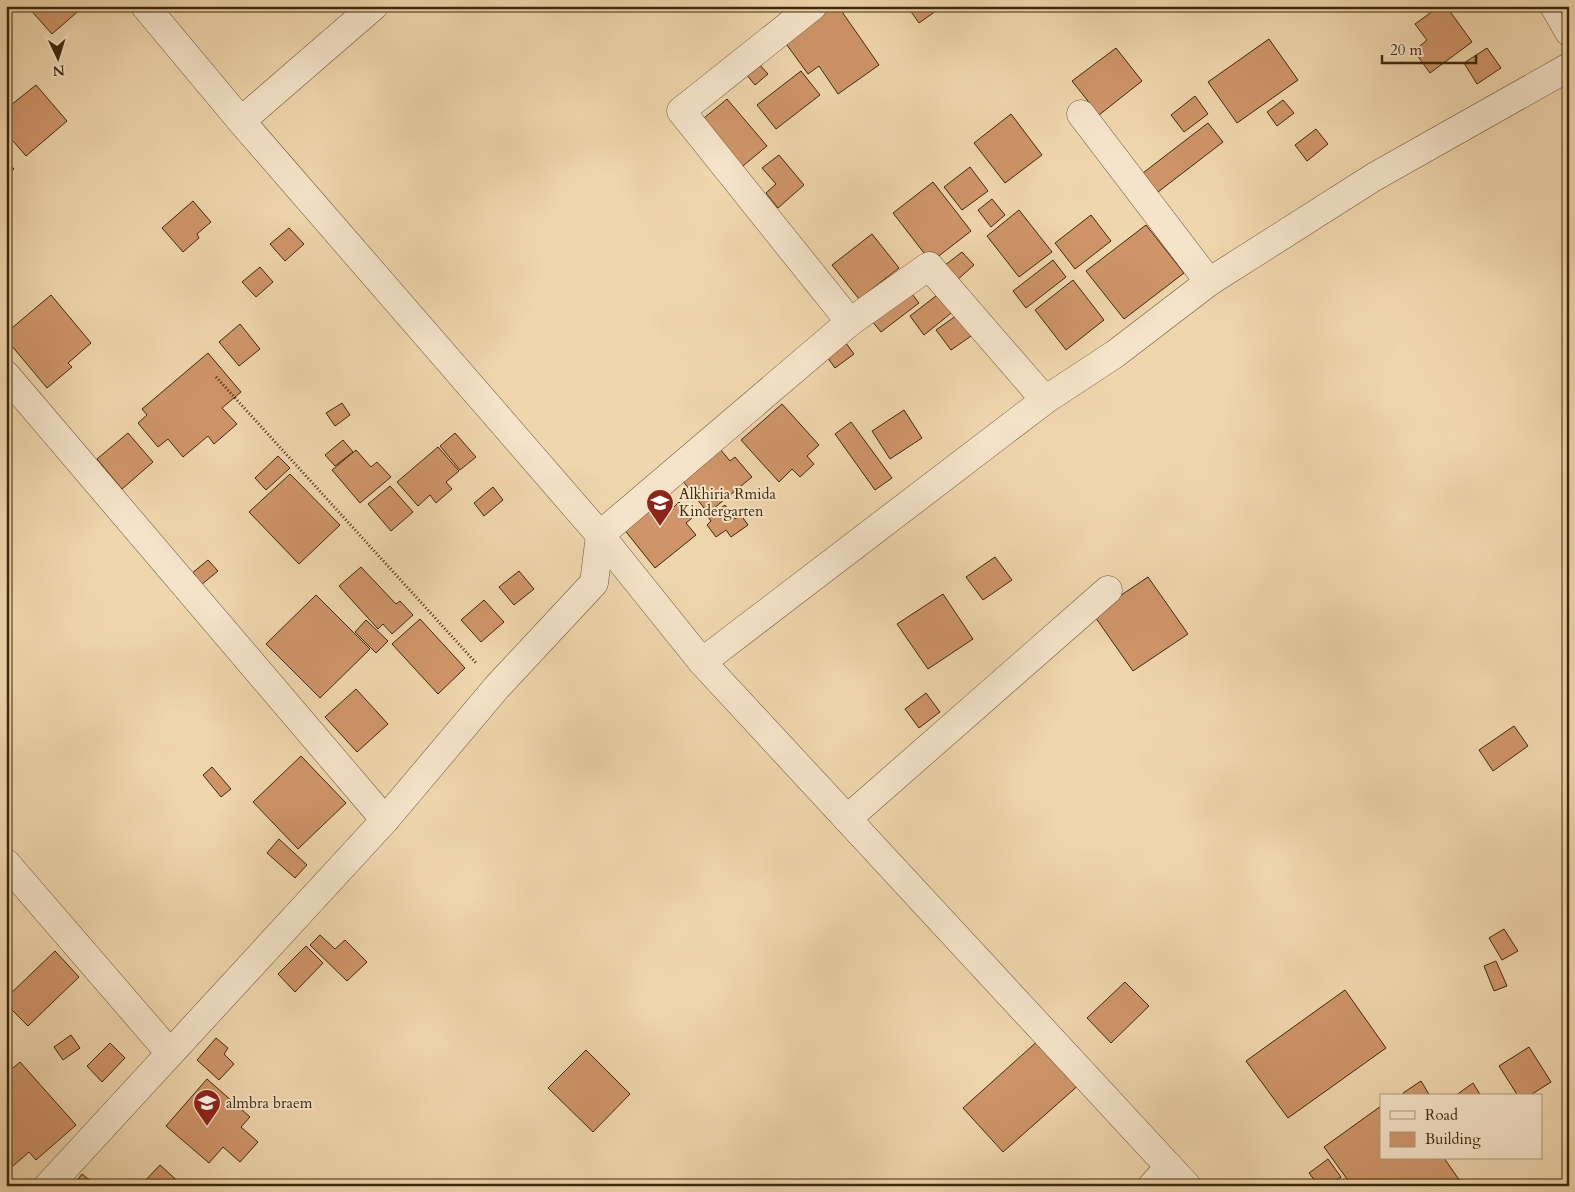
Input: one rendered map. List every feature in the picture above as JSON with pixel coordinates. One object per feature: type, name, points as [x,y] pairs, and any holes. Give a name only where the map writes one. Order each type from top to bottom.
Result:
[{"type":"street","points":[[145,6],[241,121],[600,535],[702,662],[847,819],[1169,1180]]},
{"type":"street","points":[[241,121],[374,6]]},
{"type":"street","points":[[813,6],[680,112],[850,322]]},
{"type":"street","points":[[1554,6],[1569,32]]},
{"type":"street","points":[[702,662],[1045,400],[1115,354],[1209,282],[1374,177],[1569,66]]},
{"type":"street","points":[[1081,114],[1209,282]]},
{"type":"street","points":[[48,1186],[384,820],[497,687],[594,583],[600,535],[850,322],[929,266],[1045,400]]},
{"type":"street","points":[[6,375],[384,820]]},
{"type":"street","points":[[847,819],[1108,590]]},
{"type":"street","points":[[6,863],[170,1053]]},
{"type":"path","points":[[216,377],[497,687]]},
{"type":"building","points":[[27,6],[84,6],[52,34]]},
{"type":"building","points":[[834,6],[838,6],[879,65],[838,94],[819,66],[808,74],[784,41]]},
{"type":"building","points":[[907,6],[943,6],[919,23]]},
{"type":"building","points":[[1440,6],[1446,6],[1472,42],[1430,73],[1414,51],[1427,40],[1415,24]]},
{"type":"building","points":[[1269,39],[1298,80],[1237,123],[1208,82]]},
{"type":"building","points":[[1116,48],[1142,81],[1099,115],[1072,81]]},
{"type":"building","points":[[1487,48],[1501,68],[1477,84],[1464,63]]},
{"type":"building","points":[[758,63],[768,74],[755,85],[746,74]]},
{"type":"building","points":[[801,71],[820,95],[776,129],[757,105]]},
{"type":"building","points":[[36,85],[67,121],[26,156],[6,133],[6,109]]},
{"type":"building","points":[[1195,96],[1208,114],[1184,132],[1171,115]]},
{"type":"building","points":[[727,99],[767,146],[738,170],[698,123]]},
{"type":"building","points":[[1283,100],[1294,113],[1277,126],[1267,112]]},
{"type":"building","points":[[1011,114],[1042,155],[1005,183],[974,143]]},
{"type":"building","points":[[1208,123],[1223,142],[1154,195],[1139,176]]},
{"type":"building","points":[[1316,129],[1328,144],[1307,161],[1295,145]]},
{"type":"building","points":[[779,155],[804,185],[778,208],[766,193],[776,184],[762,168]]},
{"type":"building","points":[[6,160],[14,169],[6,175]]},
{"type":"building","points":[[970,167],[988,191],[962,210],[944,187]]},
{"type":"building","points":[[933,182],[971,231],[931,262],[893,213]]},
{"type":"building","points":[[992,199],[1005,215],[991,227],[978,210]]},
{"type":"building","points":[[193,201],[211,222],[197,234],[199,238],[183,252],[162,228]]},
{"type":"building","points":[[1019,210],[1052,252],[1019,277],[987,236]]},
{"type":"building","points":[[1091,215],[1111,241],[1075,269],[1055,243]]},
{"type":"building","points":[[1146,225],[1184,273],[1124,319],[1086,271]]},
{"type":"building","points":[[289,228],[304,244],[285,261],[270,244]]},
{"type":"building","points":[[872,234],[899,268],[859,299],[832,265]]},
{"type":"building","points":[[962,252],[974,265],[956,281],[944,266]]},
{"type":"building","points":[[1053,260],[1066,277],[1026,308],[1013,291]]},
{"type":"building","points":[[260,267],[273,282],[256,297],[242,282]]},
{"type":"building","points":[[1073,280],[1104,320],[1066,350],[1035,310]]},
{"type":"building","points":[[905,285],[919,303],[881,332],[866,314]]},
{"type":"building","points":[[941,292],[955,310],[924,335],[910,316]]},
{"type":"building","points":[[51,295],[91,343],[68,363],[72,367],[47,388],[6,339],[6,333]]},
{"type":"building","points":[[960,313],[974,334],[951,350],[936,330]]},
{"type":"building","points":[[240,324],[260,349],[239,366],[219,342]]},
{"type":"building","points":[[843,339],[854,354],[835,368],[824,353]]},
{"type":"building","points":[[208,353],[241,392],[222,408],[237,424],[214,444],[208,436],[183,457],[168,439],[158,447],[138,423],[147,415],[142,409]]},
{"type":"building","points":[[342,403],[350,415],[335,426],[326,413]]},
{"type":"building","points":[[782,404],[819,445],[807,456],[814,464],[800,477],[792,469],[779,482],[741,440]]},
{"type":"building","points":[[904,410],[922,438],[890,459],[872,431]]},
{"type":"building","points":[[851,422],[892,478],[875,490],[835,434]]},
{"type":"building","points":[[128,433],[153,462],[122,489],[97,459]]},
{"type":"building","points":[[455,433],[476,457],[460,470],[440,446]]},
{"type":"building","points":[[343,440],[353,452],[335,466],[325,455]]},
{"type":"building","points":[[438,447],[459,471],[446,482],[452,489],[436,503],[430,495],[418,506],[397,482]]},
{"type":"building","points":[[720,449],[730,461],[735,457],[752,477],[708,513],[682,480]]},
{"type":"building","points":[[356,450],[371,467],[377,462],[391,477],[360,503],[332,470]]},
{"type":"building","points":[[278,456],[290,468],[266,490],[255,478]]},
{"type":"building","points":[[290,474],[340,525],[299,564],[249,512]]},
{"type":"building","points":[[390,486],[413,512],[391,531],[368,504]]},
{"type":"building","points":[[493,487],[503,500],[484,516],[474,503]]},
{"type":"building","points":[[664,495],[674,507],[679,502],[692,518],[686,523],[696,535],[655,568],[623,528]]},
{"type":"building","points":[[725,505],[735,519],[741,515],[748,525],[731,537],[726,530],[716,537],[707,525],[711,521],[708,517]]},
{"type":"building","points":[[995,557],[1012,580],[983,600],[966,577]]},
{"type":"building","points":[[208,560],[218,571],[201,585],[191,574]]},
{"type":"building","points":[[361,567],[396,604],[400,601],[413,615],[392,634],[383,624],[378,629],[339,586]]},
{"type":"building","points":[[519,571],[534,589],[514,605],[499,587]]},
{"type":"building","points":[[1148,577],[1188,634],[1133,671],[1093,614]]},
{"type":"building","points":[[943,594],[973,639],[928,669],[897,624]]},
{"type":"building","points":[[316,595],[370,649],[320,698],[266,644]]},
{"type":"building","points":[[484,600],[504,622],[481,642],[461,620]]},
{"type":"building","points":[[420,619],[465,668],[438,694],[392,644]]},
{"type":"building","points":[[366,620],[388,641],[376,653],[355,632]]},
{"type":"building","points":[[356,689],[388,724],[357,752],[325,717]]},
{"type":"building","points":[[926,693],[940,712],[919,728],[905,709]]},
{"type":"building","points":[[1514,726],[1528,746],[1493,771],[1479,750]]},
{"type":"building","points":[[301,756],[346,803],[298,849],[253,802]]},
{"type":"building","points":[[212,767],[231,789],[221,797],[203,775]]},
{"type":"building","points":[[279,839],[307,865],[295,878],[267,853]]},
{"type":"building","points":[[1504,929],[1518,951],[1502,960],[1489,938]]},
{"type":"building","points":[[320,935],[335,949],[345,940],[367,962],[347,981],[310,945]]},
{"type":"building","points":[[306,946],[323,963],[295,992],[278,974]]},
{"type":"building","points":[[55,951],[79,977],[28,1026],[6,1004],[6,998]]},
{"type":"building","points":[[1496,961],[1507,986],[1494,991],[1484,966]]},
{"type":"building","points":[[1125,982],[1149,1006],[1111,1043],[1087,1018]]},
{"type":"building","points":[[1345,990],[1386,1048],[1288,1118],[1246,1061]]},
{"type":"building","points":[[71,1035],[80,1048],[63,1060],[54,1047]]},
{"type":"building","points":[[216,1038],[228,1048],[224,1054],[234,1064],[219,1080],[197,1060]]},
{"type":"building","points":[[1041,1038],[1081,1083],[1003,1152],[963,1108]]},
{"type":"building","points":[[110,1043],[125,1058],[102,1082],[87,1066]]},
{"type":"building","points":[[1529,1047],[1551,1082],[1532,1094],[1517,1094],[1499,1066]]},
{"type":"building","points":[[586,1050],[630,1094],[593,1132],[548,1088]]},
{"type":"building","points":[[20,1062],[76,1125],[36,1160],[29,1152],[6,1172],[6,1074]]},
{"type":"building","points":[[207,1079],[250,1117],[241,1127],[258,1142],[240,1162],[223,1147],[209,1163],[166,1126]]},
{"type":"building","points":[[1421,1081],[1429,1094],[1404,1094]]},
{"type":"building","points":[[1473,1083],[1480,1094],[1458,1094]]},
{"type":"building","points":[[1380,1107],[1380,1160],[1445,1160],[1460,1181],[1453,1186],[1352,1186],[1324,1147]]},
{"type":"building","points":[[1328,1159],[1341,1177],[1328,1186],[1319,1186],[1309,1173]]},
{"type":"building","points":[[160,1165],[183,1186],[140,1186]]},
{"type":"building","points":[[82,1174],[97,1186],[73,1186]]},
{"type":"place","name":"Alkhiria Rmida Kindergarten","points":[[660,527]]},
{"type":"place","name":"almbra braem","points":[[207,1127]]}]
